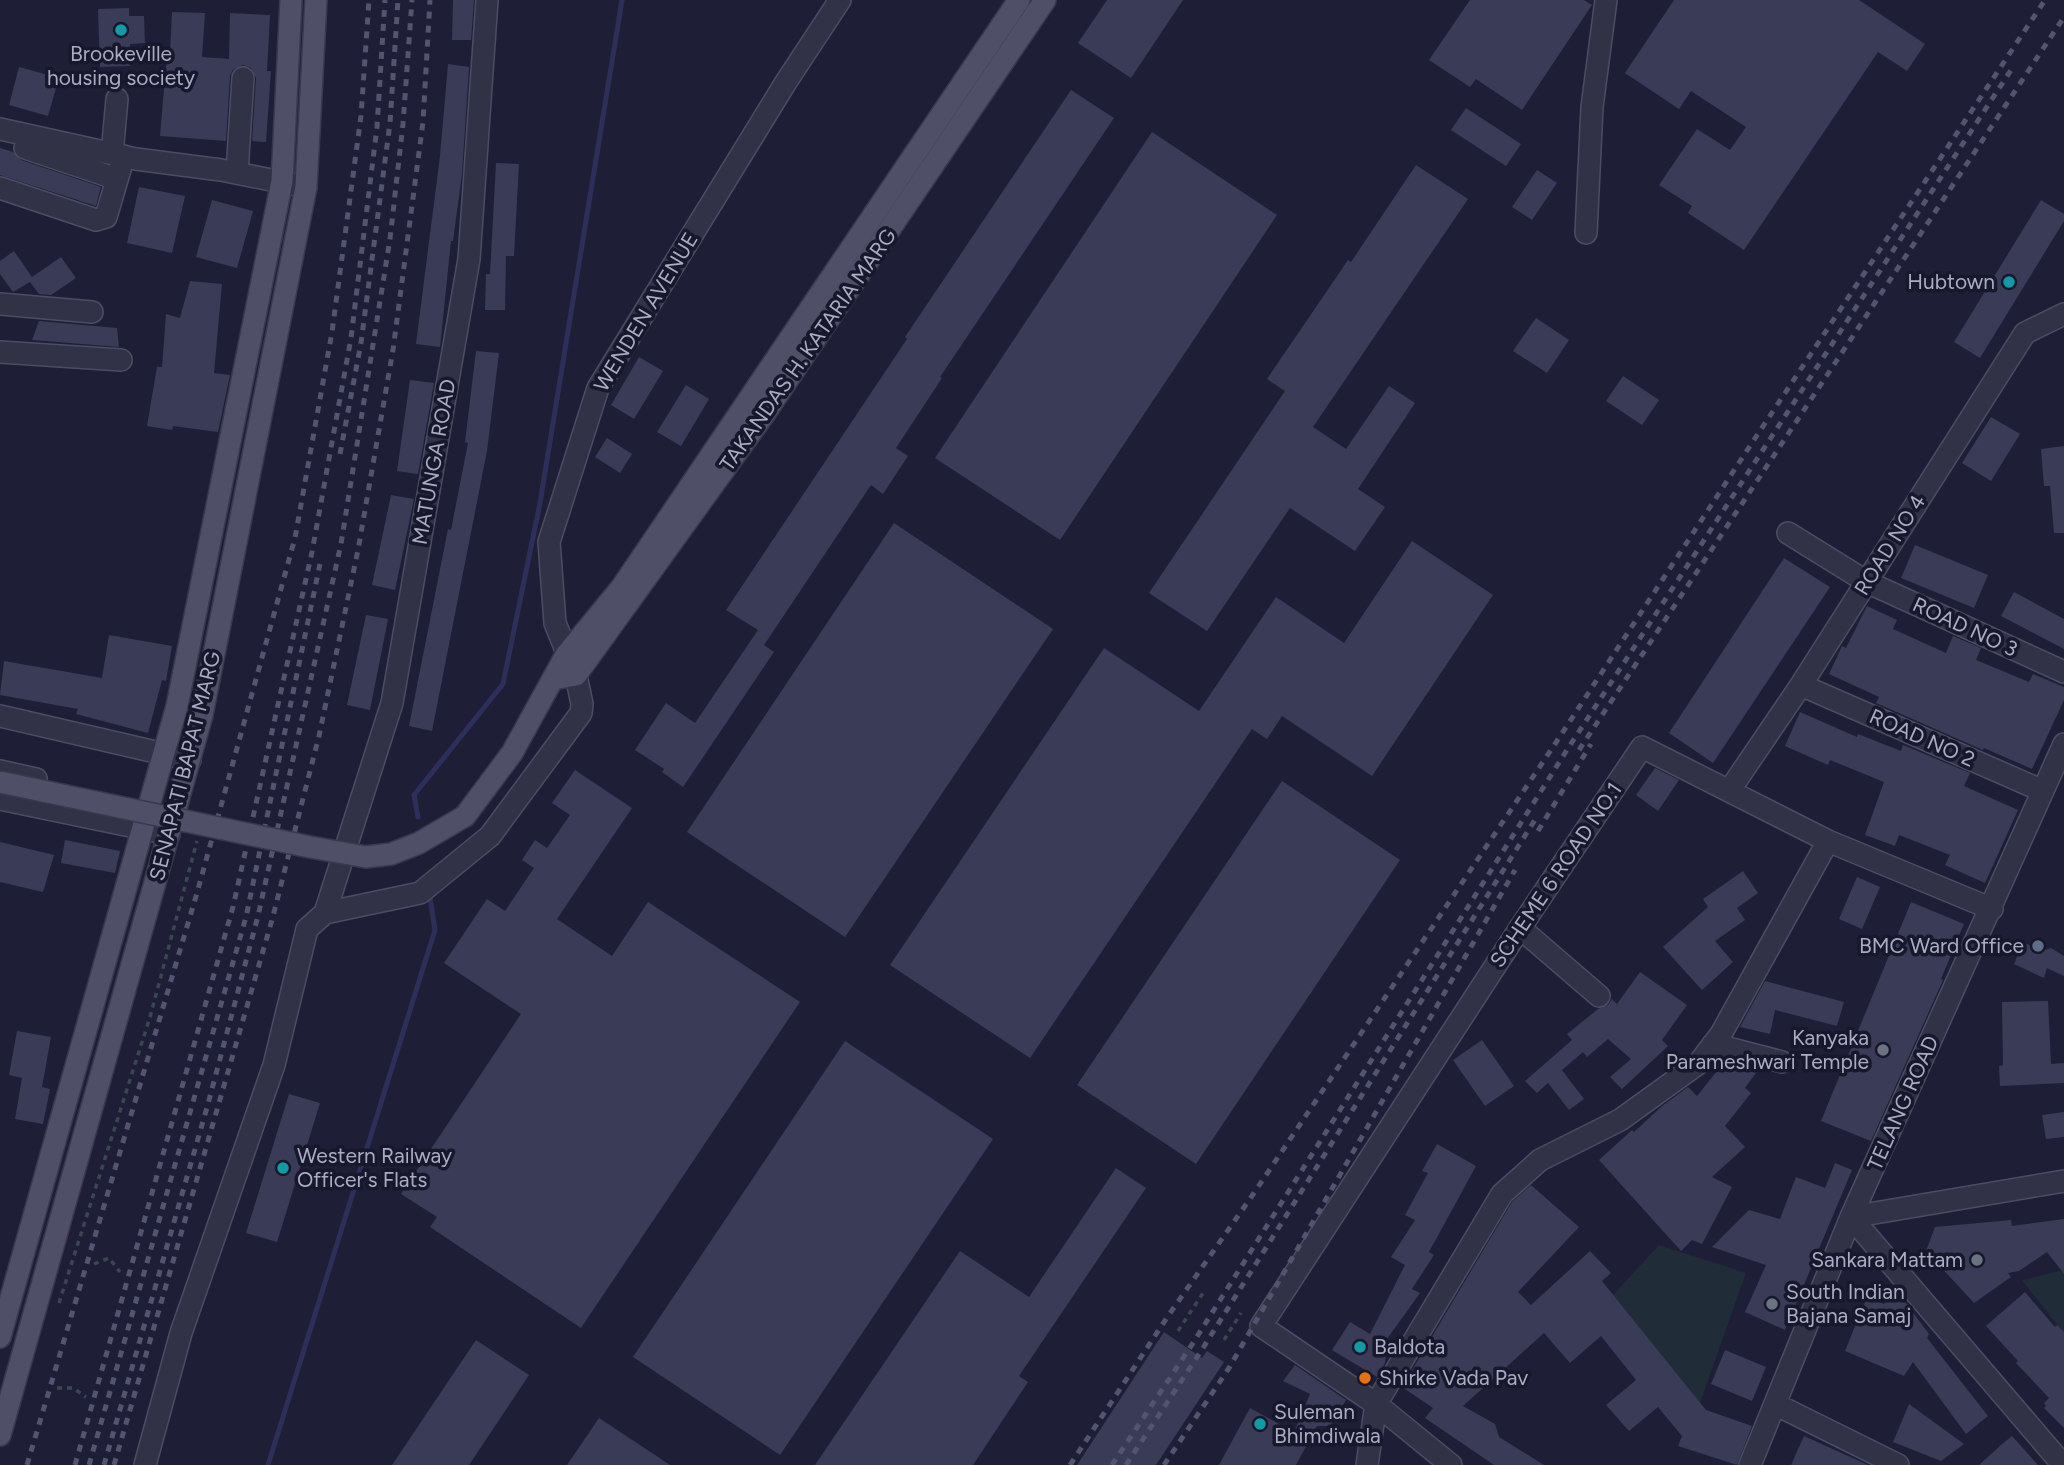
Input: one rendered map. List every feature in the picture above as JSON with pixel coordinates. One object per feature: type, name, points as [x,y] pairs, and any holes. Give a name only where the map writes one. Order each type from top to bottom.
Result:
[{"type":"main road","name":"SENAPATI BAPAT MARG","points":[[0,1337],[180,692],[282,181],[291,0]]},
{"type":"main road","name":"SENAPATI BAPAT MARG","points":[[0,1436],[7,1385],[47,1307],[55,1240],[202,715],[306,187],[316,0]]},
{"type":"main road","name":"TAKANDAS H. KATARIA MARG","points":[[757,407],[1019,0]]},
{"type":"main road","name":"TAKANDAS H. KATARIA MARG","points":[[576,675],[627,593],[1045,0]]},
{"type":"main road","points":[[289,36],[314,38]]},
{"type":"main road","name":"TAKANDAS H. KATARIA MARG","points":[[0,782],[310,848],[366,857],[391,854],[419,843],[464,816],[512,753],[566,655],[627,593]]},
{"type":"main road","points":[[553,679],[576,675]]},
{"type":"main road","points":[[89,1020],[114,1028]]},
{"type":"main road","points":[[29,1233],[55,1240]]},
{"type":"main road","points":[[11,1297],[47,1307]]},
{"type":"street","name":"MATUNGA ROAD","points":[[145,1465],[181,1333],[274,1065],[307,929],[325,913],[393,703],[469,259],[486,0]]},
{"type":"street","name":"WENDEN AVENUE","points":[[325,913],[420,893],[490,836],[582,713],[576,675],[555,622],[549,542],[598,387],[839,0]]},
{"type":"street","points":[[1586,233],[1592,107],[1606,0]]},
{"type":"street","points":[[237,173],[243,78]]},
{"type":"street","points":[[0,187],[96,220],[106,217],[117,179],[117,99]]},
{"type":"street","points":[[0,129],[118,155],[237,173],[306,187]]},
{"type":"street","points":[[0,139],[117,179]]},
{"type":"street","points":[[0,304],[92,312]]},
{"type":"street","name":"ROAD NO 4","points":[[1729,791],[1801,685],[2025,333],[2064,314]]},
{"type":"street","points":[[0,352],[121,360]]},
{"type":"street","name":"ROAD NO 3","points":[[1788,533],[1867,582],[2064,672]]},
{"type":"street","name":"ROAD NO 2","points":[[1801,685],[2043,791]]},
{"type":"street","points":[[0,716],[190,760]]},
{"type":"street","name":"TELANG ROAD","points":[[1750,1465],[1852,1217],[2064,744]]},
{"type":"street","name":"SCHEME 6 ROAD NO.1","points":[[1376,1404],[1261,1326],[1520,928],[1642,747],[1828,842],[1992,909]]},
{"type":"street","points":[[0,771],[149,803]]},
{"type":"street","points":[[0,799],[169,834]]},
{"type":"street","points":[[1367,1465],[1376,1404],[1502,1194],[1540,1160],[1620,1120],[1699,1063],[1713,1044],[1828,842]]},
{"type":"street","points":[[120,906],[146,914]]},
{"type":"street","points":[[1520,928],[1599,996]]},
{"type":"street","points":[[1713,1044],[1782,1062]]},
{"type":"street","points":[[1852,1217],[2064,1181]]},
{"type":"street","points":[[1852,1217],[2062,1465]]},
{"type":"street","points":[[1376,1404],[1451,1465]]},
{"type":"street","points":[[1775,1404],[1898,1465]]},
{"type":"path","points":[[47,1307],[150,1017],[199,835]]},
{"type":"path","points":[[94,1264],[109,1258],[120,1272]]},
{"type":"path","points":[[1178,1331],[1205,1290]]},
{"type":"path","points":[[1224,1340],[1241,1314]]},
{"type":"path","points":[[57,1388],[73,1388],[86,1397]]},
{"type":"shaded area","points":[[1659,1245],[1746,1273],[1700,1403],[1613,1295]]},
{"type":"shaded area","points":[[2064,1270],[2064,1334],[2022,1280]]},
{"type":"building","points":[[453,0],[474,0],[471,40],[452,40]]},
{"type":"building","points":[[1107,0],[1183,0],[1131,78],[1078,43]]},
{"type":"building","points":[[1470,0],[1584,0],[1592,5],[1522,110],[1476,79],[1470,87],[1429,60]]},
{"type":"building","points":[[1674,0],[1859,0],[1925,44],[1907,71],[1878,52],[1744,250],[1688,213],[1692,206],[1659,185],[1697,129],[1730,150],[1746,127],[1691,91],[1679,109],[1625,73]]},
{"type":"building","name":"Brookeville housing society","points":[[129,8],[129,16],[144,16],[145,43],[130,44],[130,66],[100,67],[98,9]]},
{"type":"building","points":[[172,12],[205,13],[202,57],[229,59],[230,13],[270,15],[267,71],[271,71],[266,142],[252,141],[256,78],[251,68],[243,65],[233,70],[230,76],[226,141],[160,136]]},
{"type":"building","points":[[448,64],[469,67],[462,174],[451,241],[440,347],[416,344],[440,156]]},
{"type":"building","points":[[19,67],[59,78],[48,116],[9,105]]},
{"type":"building","points":[[1071,90],[1114,118],[940,377],[942,378],[896,448],[908,456],[883,494],[871,485],[764,645],[774,652],[683,787],[662,772],[664,769],[635,750],[666,703],[695,723],[758,630],[726,610]]},
{"type":"building","points":[[1466,108],[1521,144],[1506,166],[1451,130]]},
{"type":"building","points":[[1152,132],[1277,215],[1060,540],[935,458]]},
{"type":"building","points":[[0,148],[13,152],[21,160],[101,187],[96,206],[0,175]]},
{"type":"building","points":[[496,163],[519,164],[514,256],[506,256],[505,310],[485,310],[486,274],[490,274]]},
{"type":"building","points":[[1416,165],[1468,199],[1313,427],[1346,449],[1389,386],[1415,403],[1358,489],[1385,507],[1355,551],[1290,508],[1207,631],[1149,593],[1285,391],[1267,379]]},
{"type":"building","points":[[1537,170],[1557,183],[1532,220],[1512,207]]},
{"type":"building","points":[[139,187],[185,196],[172,253],[127,243]]},
{"type":"building","points":[[212,200],[253,211],[237,268],[196,257]]},
{"type":"building","name":"Hubtown","points":[[2041,200],[2064,214],[2064,221],[1980,358],[1954,342]]},
{"type":"building","points":[[14,251],[32,277],[61,257],[76,278],[51,295],[39,294],[30,282],[13,292],[0,274],[0,261]]},
{"type":"building","points":[[190,281],[222,284],[214,373],[230,375],[218,432],[173,426],[172,430],[147,426],[157,367],[162,367],[166,314],[180,318]]},
{"type":"building","points":[[1536,318],[1569,340],[1547,373],[1513,351]]},
{"type":"building","points":[[39,321],[117,328],[119,347],[32,340]]},
{"type":"building","points":[[476,351],[499,353],[487,451],[432,731],[409,726],[468,443],[465,442]]},
{"type":"building","points":[[639,357],[663,371],[634,419],[611,405]]},
{"type":"building","points":[[1623,376],[1659,400],[1642,425],[1606,401]]},
{"type":"building","points":[[410,380],[434,383],[418,474],[397,471]]},
{"type":"building","points":[[686,385],[709,399],[681,446],[657,432]]},
{"type":"building","points":[[1991,417],[2020,434],[1991,481],[1962,463]]},
{"type":"building","points":[[607,438],[632,454],[620,473],[595,457]]},
{"type":"building","points":[[2064,446],[2064,533],[2054,533],[2050,486],[2044,486],[2041,449]]},
{"type":"building","points":[[391,495],[414,499],[395,590],[372,585]]},
{"type":"building","points":[[894,523],[1053,629],[845,937],[687,832]]},
{"type":"building","points":[[1412,541],[1493,595],[1372,776],[1282,716],[1267,739],[1252,729],[1030,1058],[890,965],[1104,648],[1199,711],[1276,597],[1344,643]]},
{"type":"building","points":[[1915,545],[1988,575],[1974,608],[1901,578]]},
{"type":"building","points":[[1784,558],[1830,587],[1713,763],[1669,733]]},
{"type":"building","points":[[2014,592],[2064,619],[2064,649],[2001,616]]},
{"type":"building","points":[[1867,606],[1897,620],[1893,629],[1946,653],[1953,636],[1981,648],[1976,660],[2029,682],[2033,674],[2064,687],[2064,700],[2032,769],[1876,703],[1879,697],[1829,674],[1842,646],[1846,648]]},
{"type":"building","points":[[366,615],[388,619],[370,710],[347,705]]},
{"type":"building","points":[[109,635],[172,646],[166,681],[162,680],[148,733],[76,714],[78,709],[0,695],[4,661],[102,678]]},
{"type":"building","points":[[1800,712],[1857,737],[1858,734],[1901,751],[1903,745],[1970,773],[1964,786],[2018,810],[1985,883],[1945,865],[1950,855],[1899,835],[1895,846],[1865,835],[1884,782],[1830,760],[1828,765],[1785,746]]},
{"type":"building","points":[[1655,768],[1679,780],[1658,811],[1636,795]]},
{"type":"building","points":[[575,770],[632,808],[557,919],[612,956],[648,902],[800,1002],[581,1328],[430,1227],[437,1217],[401,1194],[521,1014],[444,963],[487,899],[505,911],[534,868],[522,860],[535,840],[547,848],[570,815],[552,803]]},
{"type":"building","points":[[1282,781],[1400,860],[1196,1164],[1077,1085]]},
{"type":"building","points":[[65,840],[120,851],[115,873],[61,863]]},
{"type":"building","points":[[0,842],[54,855],[43,892],[0,882]]},
{"type":"building","points":[[1743,871],[1758,893],[1737,908],[1745,920],[1715,941],[1733,962],[1702,990],[1663,947],[1708,907],[1703,899]]},
{"type":"building","points":[[1857,877],[1880,887],[1862,929],[1839,919]]},
{"type":"building","points":[[1911,902],[1964,924],[1941,979],[1943,980],[1871,1141],[1821,1121]]},
{"type":"building","points":[[2023,942],[2042,951],[2051,948],[2064,956],[2064,976],[2047,968],[2044,978],[2014,964]]},
{"type":"building","points":[[1640,972],[1687,1005],[1662,1040],[1668,1046],[1622,1089],[1610,1077],[1631,1059],[1608,1039],[1587,1057],[1583,1052],[1562,1070],[1584,1099],[1569,1110],[1548,1083],[1537,1093],[1525,1081],[1572,1040],[1567,1034],[1598,1009],[1608,1005],[1612,999],[1617,1004]]},
{"type":"building","points":[[1765,981],[1844,1002],[1837,1026],[1775,1010],[1770,1034],[1740,1027]]},
{"type":"building","points":[[2048,1001],[2051,1064],[2064,1063],[2064,1083],[2000,1086],[1999,1066],[2003,1065],[2002,1002]]},
{"type":"building","points":[[17,1031],[51,1037],[42,1087],[50,1089],[43,1124],[15,1119],[22,1078],[9,1075]]},
{"type":"building","points":[[1482,1040],[1514,1086],[1485,1106],[1453,1060]]},
{"type":"building","points":[[845,1041],[993,1139],[780,1455],[633,1357]]},
{"type":"building","points":[[1725,1061],[1758,1070],[1745,1088],[1751,1093],[1725,1126],[1745,1147],[1712,1177],[1732,1187],[1702,1244],[1692,1240],[1681,1251],[1599,1160],[1632,1130],[1634,1132],[1688,1087],[1697,1096]]},
{"type":"building","name":"Western Railway Officer's Flats","points":[[289,1094],[320,1103],[277,1242],[246,1233]]},
{"type":"building","points":[[2064,1112],[2064,1137],[2046,1139],[2042,1115]]},
{"type":"building","points":[[1437,1144],[1476,1166],[1429,1252],[1434,1255],[1412,1289],[1420,1293],[1387,1339],[1385,1363],[1377,1377],[1332,1350],[1350,1322],[1370,1334],[1405,1265],[1391,1257],[1415,1220],[1405,1215],[1428,1173],[1422,1171]]},
{"type":"building","points":[[1835,1163],[1852,1170],[1785,1330],[1745,1312],[1766,1265],[1712,1247],[1749,1210],[1780,1219],[1796,1177],[1825,1188]]},
{"type":"building","points":[[1116,1168],[1146,1188],[1019,1376],[1028,1382],[973,1465],[815,1465],[960,1251],[1029,1297]]},
{"type":"building","points":[[1531,1185],[1579,1227],[1518,1292],[1531,1305],[1590,1251],[1611,1273],[1602,1281],[1706,1410],[1752,1426],[1737,1465],[1678,1446],[1682,1436],[1658,1407],[1629,1431],[1606,1405],[1636,1380],[1601,1336],[1570,1363],[1544,1333],[1463,1406],[1495,1424],[1499,1437],[1544,1465],[1494,1465],[1425,1418],[1433,1408],[1402,1387],[1512,1202]]},
{"type":"building","name":"Sankara Mattam","points":[[2064,1219],[2064,1274],[2047,1252],[2019,1271],[2008,1273],[2011,1277],[1974,1303],[1926,1251],[1935,1227],[2011,1220],[2012,1226]]},
{"type":"building","points":[[1897,1291],[1929,1334],[1927,1338],[1988,1416],[1966,1434],[1913,1362],[1904,1376],[1845,1351],[1867,1297],[1884,1304]]},
{"type":"building","points":[[2025,1292],[2055,1327],[2057,1325],[2064,1332],[2064,1428],[2044,1408],[2044,1403],[2049,1398],[1986,1326]]},
{"type":"building","points":[[1164,1332],[1202,1358],[1207,1351],[1224,1362],[1156,1465],[1077,1465]]},
{"type":"building","points":[[476,1340],[529,1375],[469,1465],[392,1465]]},
{"type":"building","points":[[1725,1350],[1766,1367],[1752,1401],[1711,1384]]},
{"type":"building","name":"Suleman Bhimdiwala","points":[[1295,1365],[1346,1400],[1330,1426],[1317,1426],[1296,1465],[1219,1465],[1250,1408],[1294,1432],[1310,1394],[1283,1381]]},
{"type":"building","points":[[1909,1404],[1964,1444],[1941,1461],[1893,1442]]},
{"type":"building","points":[[599,1418],[670,1465],[567,1465]]},
{"type":"building","points":[[1804,1436],[1868,1465],[1791,1465]]},
{"type":"building","points":[[2012,1436],[2038,1465],[1979,1465],[2001,1445]]},
{"type":"waterway","points":[[418,817],[414,795],[503,684],[540,503],[622,0]]},
{"type":"waterway","points":[[268,1465],[435,930],[430,898]]},
{"type":"railway","points":[[27,1465],[197,893],[295,538],[332,332],[361,116],[369,0]]},
{"type":"railway","points":[[75,1465],[233,907],[312,552],[351,338],[377,127],[385,0]]},
{"type":"railway","points":[[340,454],[361,343],[390,123],[398,0]]},
{"type":"railway","points":[[104,1465],[208,1104],[258,916],[341,544],[390,239],[403,124],[412,0]]},
{"type":"railway","points":[[114,1465],[272,920],[319,736],[358,550],[393,350],[423,122],[430,0]]},
{"type":"railway","points":[[1070,1465],[1555,744],[2045,0]]},
{"type":"railway","points":[[1579,750],[2064,17]]},
{"type":"railway","points":[[1112,1465],[1193,1343],[1565,753],[2011,70]]},
{"type":"railway","points":[[89,1465],[246,917],[320,564]]},
{"type":"railway","points":[[1538,831],[1591,744]]},
{"type":"railway","points":[[1126,1465],[1203,1348],[1538,815]]},
{"type":"railway","points":[[1164,1465],[1229,1368],[1515,870]]},
{"type":"place","name":"Brookeville housing society","points":[[121,30]]},
{"type":"place","name":"Hubtown","points":[[2009,282]]},
{"type":"place","name":"BMC Ward Office","points":[[2038,946]]},
{"type":"place","name":"Kanyaka Parameshwari Temple","points":[[1883,1050]]},
{"type":"place","name":"Western Railway Officer's Flats","points":[[283,1168]]},
{"type":"place","name":"Sankara Mattam","points":[[1977,1260]]},
{"type":"place","name":"South Indian Bajana Samaj","points":[[1772,1304]]},
{"type":"place","name":"Baldota","points":[[1360,1347]]},
{"type":"place","name":"Shirke Vada Pav","points":[[1365,1378]]},
{"type":"place","name":"Suleman Bhimdiwala","points":[[1260,1424]]}]
